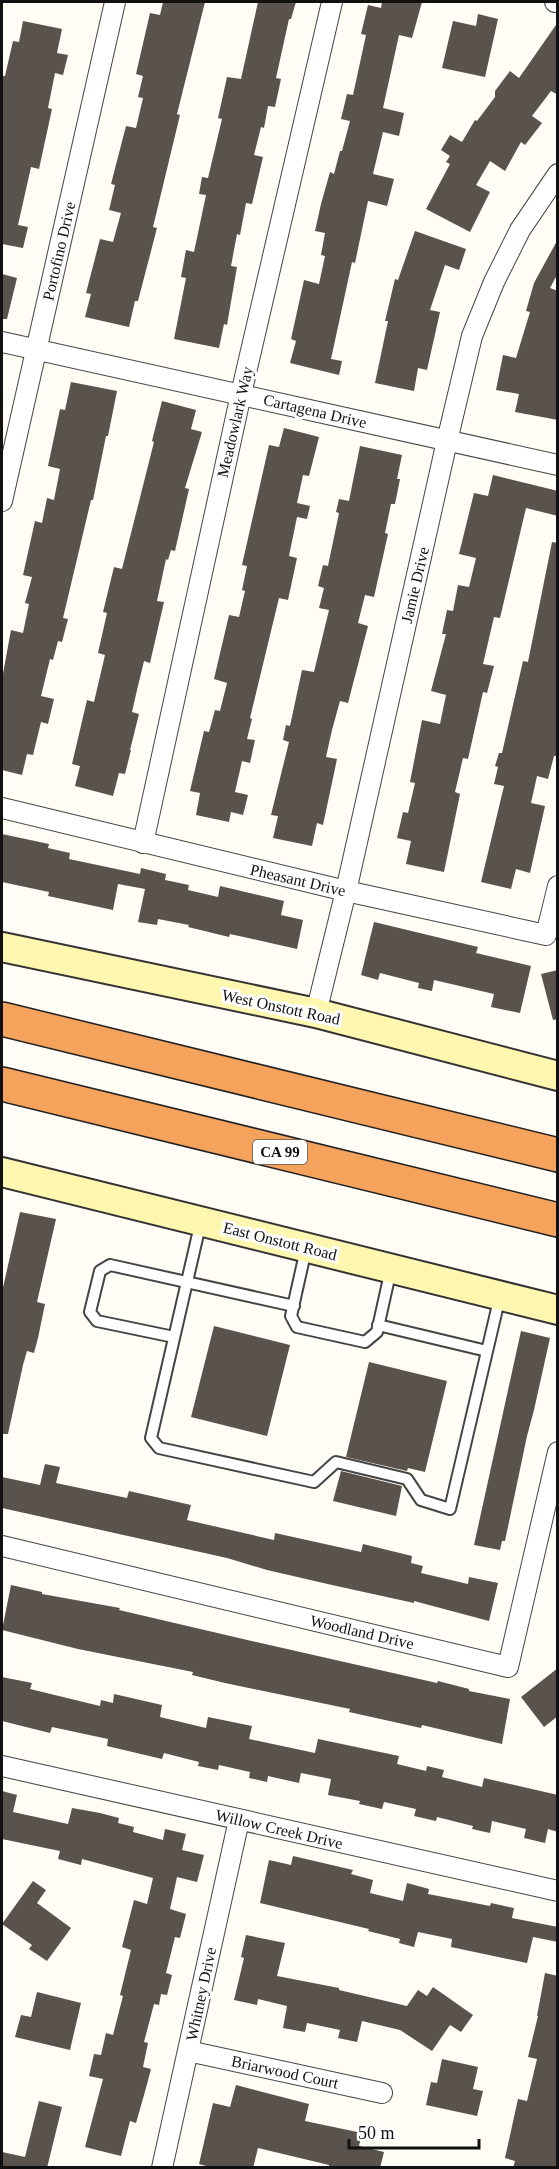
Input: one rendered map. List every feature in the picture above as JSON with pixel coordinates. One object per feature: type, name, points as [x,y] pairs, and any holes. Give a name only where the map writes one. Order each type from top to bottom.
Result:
[{"type":"highway","points":[[2,1020],[558,1155]]},
{"type":"highway","name":"CA 99","points":[[2,1084],[558,1220]]},
{"type":"street","name":"Portofino Drive","points":[[2,501],[115,2]]},
{"type":"street","name":"Meadowlark Way","points":[[143,843],[241,394],[332,2]]},
{"type":"street","name":"Jamie Drive","points":[[316,1013],[346,891],[472,336],[520,230],[558,174]]},
{"type":"street","name":"Cartagena Drive","points":[[2,342],[558,465]]},
{"type":"street","name":"Pheasant Drive","points":[[2,808],[346,891],[546,935],[558,886]]},
{"type":"street","name":"West Onstott Road","points":[[2,947],[316,1013],[558,1076]]},
{"type":"street","name":"East Onstott Road","points":[[2,1172],[558,1310]]},
{"type":"street","name":"Woodland Drive","points":[[2,1546],[508,1667],[558,1452]]},
{"type":"street","name":"Willow Creek Drive","points":[[2,1766],[558,1891]]},
{"type":"street","name":"Whitney Drive","points":[[162,2168],[239,1820]]},
{"type":"street","name":"Briarwood Court","points":[[188,2051],[382,2093]]},
{"type":"lane","points":[[201,1221],[152,1438],[159,1448],[314,1482],[336,1462],[407,1479],[422,1500],[450,1509],[500,1296]]},
{"type":"lane","points":[[307,1248],[291,1316],[297,1327],[365,1342],[377,1332],[391,1269]]},
{"type":"lane","points":[[174,1337],[97,1321],[90,1312],[100,1271],[110,1265],[294,1306]]},
{"type":"lane","points":[[378,1325],[487,1351]]},
{"type":"building","points":[[163,2],[205,2],[177,114],[180,115],[153,227],[157,228],[129,327],[85,317],[91,294],[86,293],[100,239],[113,242],[121,213],[109,210],[115,185],[111,184],[126,126],[136,128],[143,98],[138,97],[143,76],[136,74],[150,13],[160,15]]},
{"type":"building","points":[[258,2],[296,2],[291,19],[289,19],[276,78],[281,79],[275,107],[268,106],[264,128],[261,127],[254,155],[263,157],[252,204],[246,203],[240,235],[237,234],[231,266],[237,267],[227,325],[224,324],[219,348],[174,339],[186,278],[181,277],[186,250],[194,252],[206,195],[199,194],[202,177],[208,178],[222,119],[218,118],[227,77],[241,79]]},
{"type":"building","points":[[382,2],[422,2],[412,38],[399,35],[383,108],[404,113],[399,136],[383,132],[373,174],[394,179],[387,206],[368,201],[331,359],[342,361],[339,375],[290,363],[296,341],[291,339],[304,280],[319,284],[325,256],[321,255],[325,233],[315,231],[330,172],[334,174],[350,121],[341,119],[347,94],[353,95],[366,35],[361,34],[368,5],[381,8]]},
{"type":"building","points":[[478,14],[498,19],[485,77],[442,68],[453,21],[476,26]]},
{"type":"building","points":[[23,21],[62,29],[57,53],[68,55],[63,75],[55,73],[48,108],[52,109],[39,169],[31,167],[18,225],[28,227],[23,248],[2,244],[2,76],[5,76],[13,41],[19,42]]},
{"type":"building","points":[[558,22],[558,95],[551,91],[532,116],[542,123],[525,145],[521,142],[505,171],[490,161],[476,185],[490,192],[470,232],[426,209],[450,164],[446,162],[450,156],[441,150],[450,135],[462,142],[475,120],[477,121],[495,97],[495,91],[510,71],[519,78]]},
{"type":"building","points":[[415,231],[466,249],[459,270],[445,265],[430,310],[440,312],[427,370],[418,368],[414,391],[375,383],[388,321],[385,321],[395,279],[398,280]]},
{"type":"building","points":[[558,239],[558,273],[550,288],[558,291],[558,420],[515,412],[519,394],[496,390],[503,355],[516,358],[530,312],[526,311],[534,283]]},
{"type":"building","points":[[2,274],[17,278],[7,319],[2,319]]},
{"type":"building","points":[[71,382],[117,391],[93,500],[91,500],[63,618],[68,619],[62,642],[58,641],[53,660],[50,659],[41,696],[54,699],[48,724],[41,722],[33,755],[27,754],[22,775],[2,770],[2,679],[11,630],[23,633],[29,604],[25,603],[32,577],[23,575],[35,521],[42,523],[47,498],[54,500],[60,469],[48,466],[60,409],[65,410]]},
{"type":"building","points":[[162,401],[196,410],[191,429],[202,432],[185,488],[189,489],[175,551],[171,550],[168,560],[166,559],[157,601],[164,602],[150,663],[144,661],[132,712],[139,714],[131,750],[125,774],[119,773],[113,796],[75,786],[80,766],[72,764],[87,700],[94,702],[105,655],[98,653],[107,613],[103,612],[114,567],[122,569]]},
{"type":"building","points":[[284,428],[319,437],[309,476],[303,475],[297,503],[310,506],[307,519],[297,517],[289,556],[297,558],[288,600],[279,598],[250,718],[252,719],[247,739],[255,740],[250,763],[242,761],[235,792],[248,795],[243,815],[231,812],[229,822],[196,815],[200,793],[190,791],[204,731],[209,732],[215,710],[220,711],[227,683],[214,679],[229,615],[239,617],[245,591],[242,590],[247,566],[242,565],[269,445],[279,447]]},
{"type":"building","points":[[360,446],[402,455],[397,479],[400,479],[395,504],[391,504],[385,533],[388,534],[374,597],[365,595],[358,623],[368,626],[348,703],[340,701],[332,730],[326,757],[337,759],[323,825],[317,823],[312,846],[273,838],[278,816],[271,815],[289,742],[283,740],[286,725],[290,726],[302,670],[314,672],[329,610],[319,608],[324,588],[318,586],[323,565],[328,566],[339,513],[336,512],[339,499],[349,501]]},
{"type":"building","points":[[493,475],[558,491],[558,516],[526,508],[500,618],[494,617],[483,664],[494,666],[487,693],[483,692],[468,759],[463,758],[455,792],[460,794],[444,872],[406,864],[411,841],[397,838],[403,812],[408,813],[415,783],[410,782],[422,720],[440,724],[446,695],[431,691],[446,634],[442,634],[447,610],[453,611],[458,585],[469,587],[476,558],[459,554],[474,493],[488,496]]},
{"type":"building","points":[[552,542],[558,543],[558,749],[548,779],[537,776],[531,803],[545,806],[530,873],[516,869],[511,889],[481,882],[504,786],[494,784],[498,767],[495,766],[499,753],[502,753],[523,661],[528,662]]},
{"type":"building","points":[[2,834],[49,844],[48,848],[70,853],[69,859],[140,874],[141,868],[166,874],[165,880],[189,885],[188,890],[218,897],[220,886],[284,901],[281,915],[303,920],[297,949],[230,934],[229,937],[188,927],[189,925],[158,919],[157,925],[138,922],[145,889],[118,884],[113,910],[48,896],[49,892],[2,882]]},
{"type":"building","points":[[374,922],[478,947],[476,953],[531,966],[520,1013],[491,1007],[494,994],[434,980],[432,991],[418,988],[419,983],[380,973],[378,980],[361,975]]},
{"type":"building","points":[[558,970],[558,1019],[553,1020],[541,974]]},
{"type":"building","points":[[20,1212],[56,1219],[37,1302],[45,1304],[38,1338],[34,1353],[27,1351],[8,1434],[2,1434],[2,1292]]},
{"type":"building","points":[[214,1326],[290,1345],[267,1436],[191,1417]]},
{"type":"building","points":[[521,1331],[550,1338],[505,1541],[502,1541],[500,1550],[474,1545]]},
{"type":"building","points":[[369,1362],[447,1381],[425,1472],[408,1468],[407,1471],[346,1457]]},
{"type":"building","points":[[45,1464],[60,1467],[56,1483],[127,1498],[129,1491],[191,1505],[187,1520],[274,1540],[275,1533],[361,1552],[363,1544],[412,1556],[411,1563],[423,1566],[421,1573],[468,1584],[469,1577],[498,1583],[489,1621],[414,1601],[414,1603],[332,1585],[227,1558],[2,1508],[2,1477],[40,1485]]},
{"type":"building","points":[[341,1471],[402,1486],[396,1516],[333,1501]]},
{"type":"building","points":[[11,1585],[42,1592],[42,1594],[120,1608],[119,1610],[243,1639],[510,1699],[502,1744],[422,1725],[421,1728],[349,1712],[350,1709],[225,1683],[192,1675],[193,1672],[78,1649],[2,1630]]},
{"type":"building","points":[[558,1668],[558,1716],[544,1727],[521,1697]]},
{"type":"building","points":[[2,1677],[32,1683],[30,1689],[100,1706],[101,1700],[113,1703],[114,1694],[162,1705],[160,1717],[206,1728],[208,1717],[252,1726],[249,1739],[315,1753],[318,1739],[399,1756],[397,1764],[426,1771],[427,1766],[444,1770],[442,1777],[482,1787],[484,1778],[558,1795],[558,1832],[548,1829],[545,1843],[524,1838],[526,1829],[492,1821],[490,1833],[437,1817],[436,1821],[414,1816],[416,1809],[384,1802],[382,1809],[359,1804],[360,1801],[328,1795],[331,1779],[301,1773],[299,1783],[268,1776],[267,1782],[249,1778],[250,1772],[219,1765],[218,1770],[198,1766],[199,1762],[164,1753],[162,1759],[107,1746],[108,1739],[52,1727],[50,1733],[2,1721]]},
{"type":"building","points":[[2,1791],[17,1795],[13,1812],[68,1824],[72,1808],[100,1813],[119,1818],[118,1823],[134,1827],[133,1832],[163,1840],[165,1829],[186,1834],[182,1850],[204,1855],[197,1882],[177,1877],[170,1909],[186,1914],[180,1938],[175,1937],[166,1973],[172,1975],[167,1995],[161,1994],[159,2005],[154,2004],[144,2042],[148,2043],[143,2067],[151,2069],[136,2123],[130,2121],[121,2156],[85,2147],[103,2079],[89,2076],[94,2054],[101,2055],[106,2033],[113,2035],[123,1996],[120,1995],[131,1950],[122,1947],[134,1900],[147,1904],[153,1878],[82,1859],[81,1865],[58,1859],[60,1851],[2,1839]]},
{"type":"building","points":[[293,1856],[353,1870],[351,1874],[373,1880],[370,1893],[403,1901],[407,1883],[429,1889],[428,1894],[490,1906],[491,1903],[514,1908],[512,1918],[558,1927],[558,1942],[533,1937],[527,1963],[451,1947],[452,1939],[418,1932],[414,1947],[399,1943],[400,1939],[368,1931],[369,1929],[260,1903],[269,1860],[291,1865]]},
{"type":"building","points":[[33,1881],[46,1890],[37,1903],[71,1928],[47,1961],[29,1949],[32,1945],[2,1924]]},
{"type":"building","points":[[246,1935],[285,1943],[277,1976],[339,1988],[339,1990],[407,2006],[418,1990],[427,1996],[433,1987],[473,2015],[461,2032],[450,2025],[432,2051],[400,2030],[362,2021],[357,2042],[338,2038],[340,2030],[307,2023],[305,2032],[283,2028],[287,2006],[258,1999],[257,2005],[234,2000],[244,1958],[241,1957]]},
{"type":"building","points":[[545,1973],[558,1976],[558,2159],[556,2168],[513,2168],[515,2161],[505,2158],[518,2099],[527,2101],[537,2059],[528,2057]]},
{"type":"building","points":[[37,1992],[81,2003],[70,2050],[15,2037],[21,2015],[31,2017]]},
{"type":"building","points":[[442,2059],[478,2067],[473,2089],[483,2091],[477,2116],[426,2105],[431,2082],[437,2083]]},
{"type":"building","points":[[236,2085],[309,2104],[305,2121],[362,2133],[359,2146],[384,2152],[380,2168],[329,2168],[329,2165],[258,2148],[253,2168],[213,2168],[199,2164],[213,2103],[230,2107]]},
{"type":"building","points":[[39,2101],[62,2107],[47,2168],[2,2168],[2,2152],[25,2157]]}]
